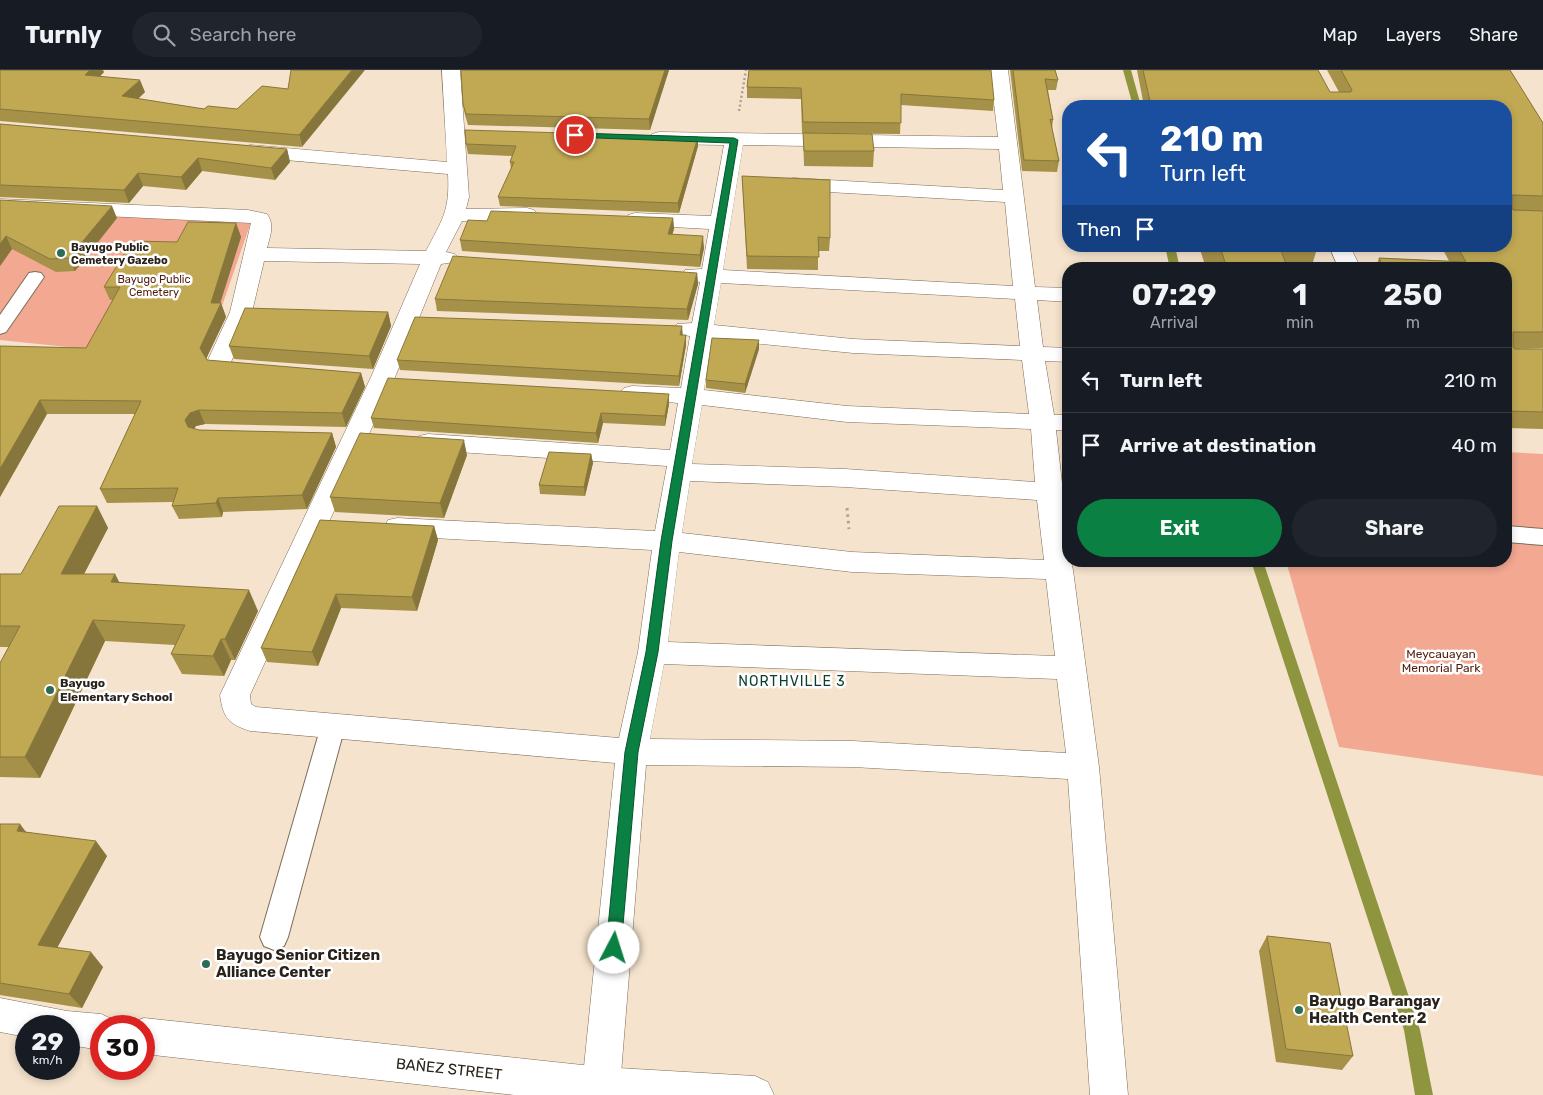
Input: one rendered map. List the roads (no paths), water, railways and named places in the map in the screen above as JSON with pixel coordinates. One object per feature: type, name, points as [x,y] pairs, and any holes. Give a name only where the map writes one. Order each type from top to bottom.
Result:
[{"type":"street","points":[[451,70],[465,132],[457,169],[459,197],[455,215],[433,257],[383,378],[344,437],[316,522],[235,695],[237,710],[250,719],[632,752],[854,754],[1083,767]]},
{"type":"street","points":[[999,70],[1032,352],[1056,423],[1049,492],[1083,767],[1109,1095]]},
{"type":"street","points":[[644,138],[1008,143]]},
{"type":"street","points":[[601,1086],[632,752],[652,652],[667,541],[711,276],[721,223],[738,181],[734,140]]},
{"type":"street","points":[[233,150],[457,169]]},
{"type":"street","points":[[777,183],[1014,197]]},
{"type":"street","points":[[0,205],[260,218],[262,224],[254,254],[251,313],[218,362],[222,368],[269,372]]},
{"type":"street","points":[[455,215],[549,215]]},
{"type":"street","points":[[616,218],[721,223]]},
{"type":"street","points":[[254,254],[433,257],[472,260]]},
{"type":"street","points":[[671,273],[1062,295]]},
{"type":"street","points":[[663,328],[703,329],[853,346],[1062,354]]},
{"type":"street","points":[[606,392],[692,396],[847,414],[1056,423]]},
{"type":"street","points":[[344,437],[845,478],[1049,492]]},
{"type":"street","points":[[316,522],[346,524]]},
{"type":"street","points":[[375,526],[667,541],[852,562],[1059,570]]},
{"type":"street","points":[[652,652],[1071,668]]},
{"type":"street","points":[[0,1016],[15,1018]]},
{"type":"street","name":"BAÑEZ STREET","points":[[155,1037],[601,1086],[755,1095]]},
{"type":"lane","points":[[0,328],[35,277]]},
{"type":"lane","points":[[1512,534],[1543,537]]},
{"type":"lane","points":[[274,937],[333,726]]},
{"type":"waterway","points":[[1127,70],[1135,100]]},
{"type":"waterway","points":[[1171,252],[1173,262]]},
{"type":"waterway","points":[[1259,567],[1412,1030],[1424,1095]]},
{"type":"place","name":"Bayugo Public Cemetery Gazebo","points":[[61,253]]},
{"type":"place","name":"Bayugo Elementary School","points":[[50,690]]},
{"type":"place","name":"Bayugo Senior Citizen Alliance Center","points":[[206,964]]},
{"type":"place","name":"Bayugo Barangay Health Center 2","points":[[1299,1010]]},
{"type":"district","name":"NORTHVILLE 3","points":[[792,681]]},
{"type":"park label","name":"Bayugo Public Cemetery","points":[[154,285]]},
{"type":"park label","name":"Meycauayan Memorial Park","points":[[1441,661]]}]
